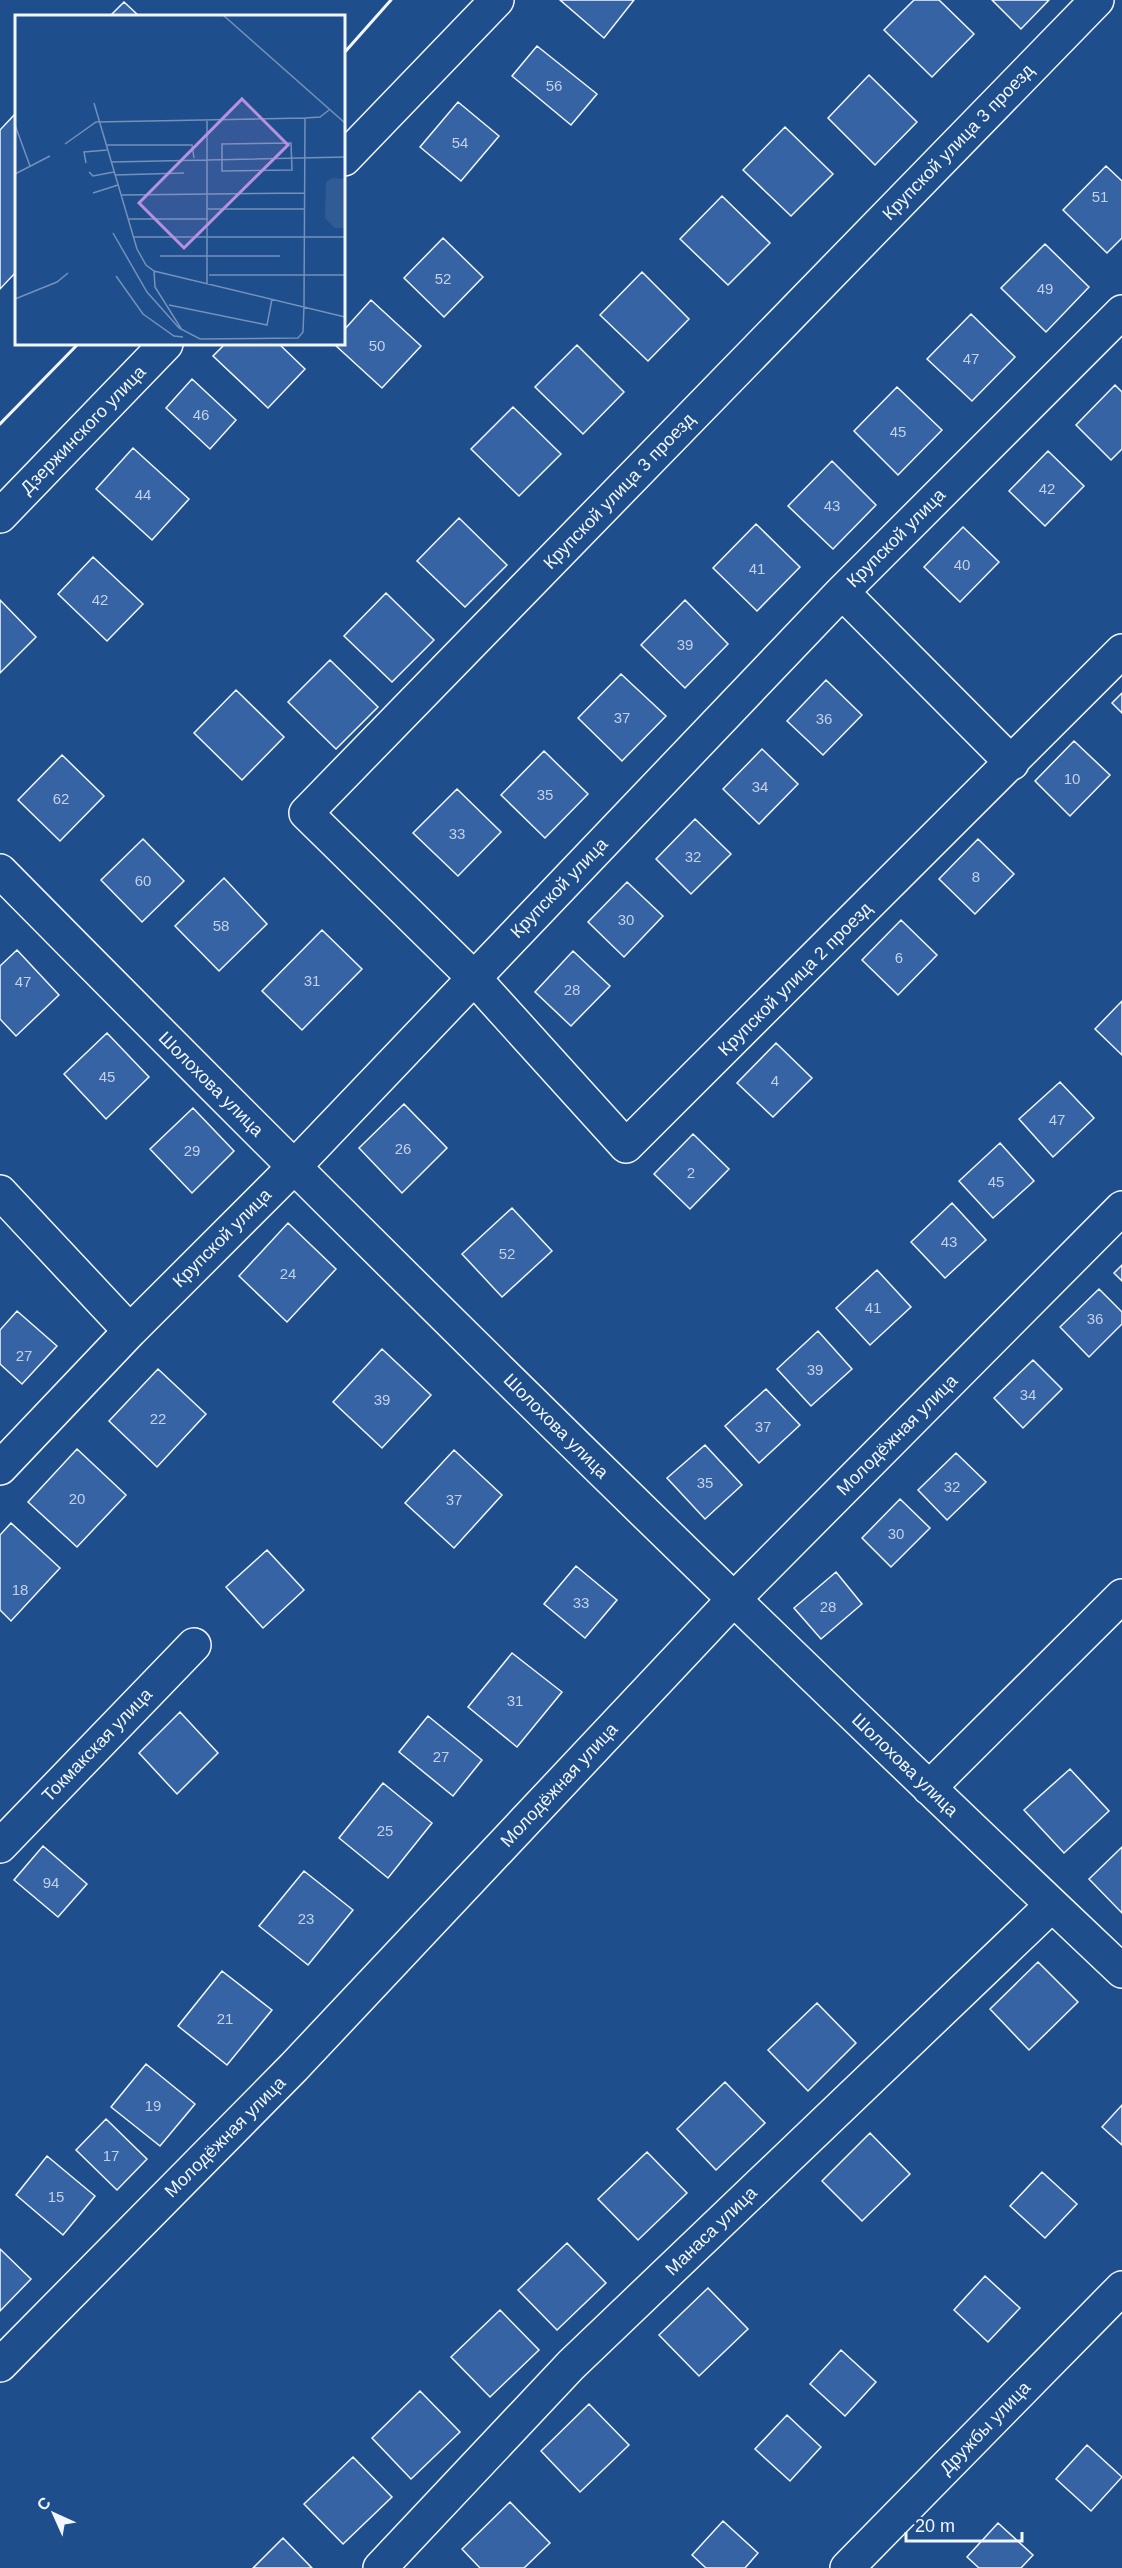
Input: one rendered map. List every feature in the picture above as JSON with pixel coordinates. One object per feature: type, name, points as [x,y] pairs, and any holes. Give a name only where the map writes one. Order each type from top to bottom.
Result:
[{"type":"street","points":[[345,158],[497,0]]},
{"type":"street","name":"Крупской улица 3 проезд","points":[[474,978],[306,813],[1097,0]]},
{"type":"street","name":"Крупской улица","points":[[0,1468],[130,1331],[292,1168],[842,592],[1122,312]]},
{"type":"street","name":"Дзержинского улица","points":[[0,516],[165,345]]},
{"type":"street","points":[[842,592],[1012,763]]},
{"type":"street","name":"Крупской улица 2 проезд","points":[[474,978],[626,1146],[1122,651]]},
{"type":"street","name":"Шолохова улица","points":[[0,871],[292,1168],[732,1600],[1122,1971]]},
{"type":"street","points":[[0,1192],[130,1331]]},
{"type":"street","name":"Молодёжная улица","points":[[0,2365],[294,2067],[732,1600],[1122,1208]]},
{"type":"street","points":[[929,1788],[1122,1596]]},
{"type":"street","name":"Токмакская улица","points":[[0,1846],[194,1645]]},
{"type":"street","name":"Манаса улица","points":[[380,2568],[571,2365],[1052,1905]]},
{"type":"street","name":"Дружбы улица","points":[[847,2568],[1122,2288]]},
{"type":"building","points":[[560,0],[634,0],[604,38]]},
{"type":"building","points":[[914,0],[939,0],[974,34],[932,77],[884,30]]},
{"type":"building","points":[[992,0],[1049,0],[1021,29]]},
{"type":"building","points":[[124,2],[138,15],[111,15]]},
{"type":"building","points":[[537,46],[597,94],[571,125],[512,76]]},
{"type":"building","points":[[869,75],[917,122],[875,165],[828,118]]},
{"type":"building","points":[[458,102],[499,136],[461,181],[420,147]]},
{"type":"building","points":[[15,114],[15,273],[0,289],[0,130]]},
{"type":"building","points":[[785,127],[833,174],[791,216],[743,170]]},
{"type":"building","points":[[1106,166],[1122,181],[1122,238],[1107,253],[1063,210]]},
{"type":"building","points":[[722,196],[770,243],[728,285],[680,239]]},
{"type":"building","points":[[443,238],[483,277],[444,317],[404,278]]},
{"type":"building","points":[[1045,244],[1089,287],[1046,332],[1001,288]]},
{"type":"building","points":[[642,272],[689,319],[648,361],[600,315]]},
{"type":"building","points":[[371,300],[421,346],[382,388],[335,345],[345,345],[345,329]]},
{"type":"building","points":[[971,314],[1015,357],[972,401],[927,359]]},
{"type":"building","points":[[224,345],[280,345],[305,369],[268,408],[213,356]]},
{"type":"building","points":[[577,345],[624,392],[583,434],[535,387]]},
{"type":"building","points":[[192,379],[236,420],[210,449],[166,408]]},
{"type":"building","points":[[1115,385],[1122,392],[1122,449],[1111,460],[1076,425]]},
{"type":"building","points":[[897,387],[942,430],[898,475],[854,431]]},
{"type":"building","points":[[513,407],[561,454],[519,496],[471,449]]},
{"type":"building","points":[[133,448],[189,499],[152,540],[96,489]]},
{"type":"building","points":[[1048,451],[1084,486],[1045,526],[1009,491]]},
{"type":"building","points":[[832,461],[876,505],[833,549],[788,506]]},
{"type":"building","points":[[459,518],[507,565],[465,607],[417,561]]},
{"type":"building","points":[[756,524],[800,567],[757,611],[713,568]]},
{"type":"building","points":[[963,527],[999,562],[960,602],[924,567]]},
{"type":"building","points":[[93,557],[143,604],[107,641],[58,594]]},
{"type":"building","points":[[386,593],[434,640],[392,682],[344,636]]},
{"type":"building","points":[[0,600],[36,637],[0,673]]},
{"type":"building","points":[[685,600],[728,644],[685,688],[641,645]]},
{"type":"building","points":[[330,660],[378,707],[336,749],[288,702]]},
{"type":"building","points":[[621,674],[666,716],[622,761],[578,718]]},
{"type":"building","points":[[826,680],[862,715],[823,755],[787,721]]},
{"type":"building","points":[[236,690],[284,737],[242,780],[194,733]]},
{"type":"building","points":[[1122,693],[1122,713],[1112,703]]},
{"type":"building","points":[[1074,741],[1110,775],[1070,816],[1035,781]]},
{"type":"building","points":[[762,749],[798,784],[759,824],[723,789]]},
{"type":"building","points":[[544,751],[588,794],[545,838],[501,795]]},
{"type":"building","points":[[62,755],[104,796],[60,841],[18,800]]},
{"type":"building","points":[[457,789],[501,832],[458,876],[413,833]]},
{"type":"building","points":[[695,819],[731,854],[691,894],[656,859]]},
{"type":"building","points":[[143,839],[184,881],[142,922],[101,880]]},
{"type":"building","points":[[978,839],[1014,874],[975,914],[939,879]]},
{"type":"building","points":[[224,878],[267,924],[219,971],[175,926]]},
{"type":"building","points":[[627,882],[663,916],[624,957],[588,922]]},
{"type":"building","points":[[901,920],[937,955],[898,995],[862,960]]},
{"type":"building","points":[[322,930],[362,969],[302,1030],[262,991]]},
{"type":"building","points":[[17,950],[59,995],[16,1036],[0,1019],[0,966]]},
{"type":"building","points":[[573,951],[610,986],[571,1026],[535,992]]},
{"type":"building","points":[[1122,1001],[1122,1055],[1095,1029]]},
{"type":"building","points":[[107,1033],[149,1077],[106,1119],[64,1074]]},
{"type":"building","points":[[776,1043],[812,1078],[773,1117],[737,1083]]},
{"type":"building","points":[[1060,1082],[1094,1118],[1053,1157],[1019,1119]]},
{"type":"building","points":[[404,1104],[447,1148],[402,1193],[359,1148]]},
{"type":"building","points":[[193,1108],[234,1151],[192,1193],[150,1149]]},
{"type":"building","points":[[693,1134],[729,1169],[690,1209],[654,1174]]},
{"type":"building","points":[[1000,1143],[1034,1181],[993,1218],[959,1181]]},
{"type":"building","points":[[952,1203],[986,1240],[945,1278],[911,1242]]},
{"type":"building","points":[[512,1208],[552,1251],[502,1297],[462,1254]]},
{"type":"building","points":[[288,1223],[336,1269],[287,1322],[239,1276]]},
{"type":"building","points":[[1122,1265],[1122,1281],[1114,1273]]},
{"type":"building","points":[[877,1270],[911,1307],[870,1345],[836,1308]]},
{"type":"building","points":[[1099,1289],[1122,1312],[1122,1324],[1089,1357],[1060,1327]]},
{"type":"building","points":[[17,1311],[57,1346],[22,1384],[0,1364],[0,1330]]},
{"type":"building","points":[[818,1331],[852,1369],[811,1406],[777,1369]]},
{"type":"building","points":[[382,1349],[431,1395],[382,1448],[333,1402]]},
{"type":"building","points":[[1033,1360],[1062,1389],[1023,1428],[994,1398]]},
{"type":"building","points":[[158,1369],[206,1414],[157,1467],[109,1421]]},
{"type":"building","points":[[766,1389],[800,1425],[759,1463],[725,1426]]},
{"type":"building","points":[[705,1445],[742,1485],[705,1519],[667,1478]]},
{"type":"building","points":[[77,1449],[126,1495],[77,1547],[28,1502]]},
{"type":"building","points":[[454,1450],[502,1495],[454,1548],[405,1503]]},
{"type":"building","points":[[956,1453],[986,1482],[947,1520],[918,1490]]},
{"type":"building","points":[[900,1499],[930,1528],[891,1567],[862,1538]]},
{"type":"building","points":[[11,1523],[60,1568],[11,1621],[0,1610],[0,1535]]},
{"type":"building","points":[[267,1550],[304,1590],[263,1628],[226,1587]]},
{"type":"building","points":[[576,1566],[617,1600],[585,1638],[544,1604]]},
{"type":"building","points":[[836,1572],[862,1604],[821,1639],[794,1608]]},
{"type":"building","points":[[512,1653],[562,1692],[517,1747],[468,1707]]},
{"type":"building","points":[[180,1712],[218,1753],[177,1794],[139,1753]]},
{"type":"building","points":[[428,1716],[482,1760],[453,1796],[399,1752]]},
{"type":"building","points":[[1070,1769],[1109,1811],[1064,1853],[1024,1810]]},
{"type":"building","points":[[383,1783],[432,1823],[388,1878],[339,1838]]},
{"type":"building","points":[[43,1846],[87,1884],[58,1917],[14,1880]]},
{"type":"building","points":[[1122,1847],[1122,1913],[1089,1879]]},
{"type":"building","points":[[304,1871],[353,1910],[308,1965],[259,1926]]},
{"type":"building","points":[[1038,1962],[1078,2002],[1029,2050],[990,2009]]},
{"type":"building","points":[[222,1971],[272,2010],[227,2065],[178,2026]]},
{"type":"building","points":[[817,2003],[856,2043],[808,2091],[768,2050]]},
{"type":"building","points":[[146,2064],[195,2104],[160,2146],[111,2107]]},
{"type":"building","points":[[725,2082],[765,2123],[716,2170],[677,2129]]},
{"type":"building","points":[[1122,2105],[1122,2145],[1102,2127]]},
{"type":"building","points":[[106,2119],[147,2159],[117,2190],[76,2150]]},
{"type":"building","points":[[870,2133],[910,2174],[862,2221],[822,2181]]},
{"type":"building","points":[[647,2152],[687,2193],[638,2240],[598,2199]]},
{"type":"building","points":[[47,2156],[95,2196],[63,2235],[16,2195]]},
{"type":"building","points":[[1042,2172],[1077,2204],[1045,2238],[1010,2206]]},
{"type":"building","points":[[567,2243],[606,2283],[557,2330],[518,2290]]},
{"type":"building","points":[[0,2249],[31,2279],[0,2311]]},
{"type":"building","points":[[985,2276],[1020,2308],[988,2342],[954,2310]]},
{"type":"building","points":[[708,2288],[748,2329],[699,2376],[659,2335]]},
{"type":"building","points":[[500,2310],[539,2350],[490,2397],[451,2357]]},
{"type":"building","points":[[841,2350],[876,2382],[845,2416],[810,2384]]},
{"type":"building","points":[[420,2391],[460,2432],[411,2479],[372,2438]]},
{"type":"building","points":[[589,2404],[629,2445],[580,2492],[541,2451]]},
{"type":"building","points":[[787,2415],[821,2447],[790,2481],[755,2449]]},
{"type":"building","points":[[1087,2445],[1122,2477],[1091,2511],[1056,2479]]},
{"type":"building","points":[[353,2457],[392,2497],[343,2544],[304,2504]]},
{"type":"building","points":[[510,2502],[550,2543],[524,2568],[480,2568],[462,2549]]},
{"type":"building","points":[[723,2521],[758,2553],[745,2568],[706,2568],[692,2555]]},
{"type":"building","points":[[998,2523],[1033,2555],[1021,2568],[979,2568],[967,2557]]},
{"type":"building","points":[[283,2538],[312,2568],[253,2568]]},
{"type":"wall","points":[[345,52],[391,0]]},
{"type":"wall","points":[[0,424],[77,345]]}]
